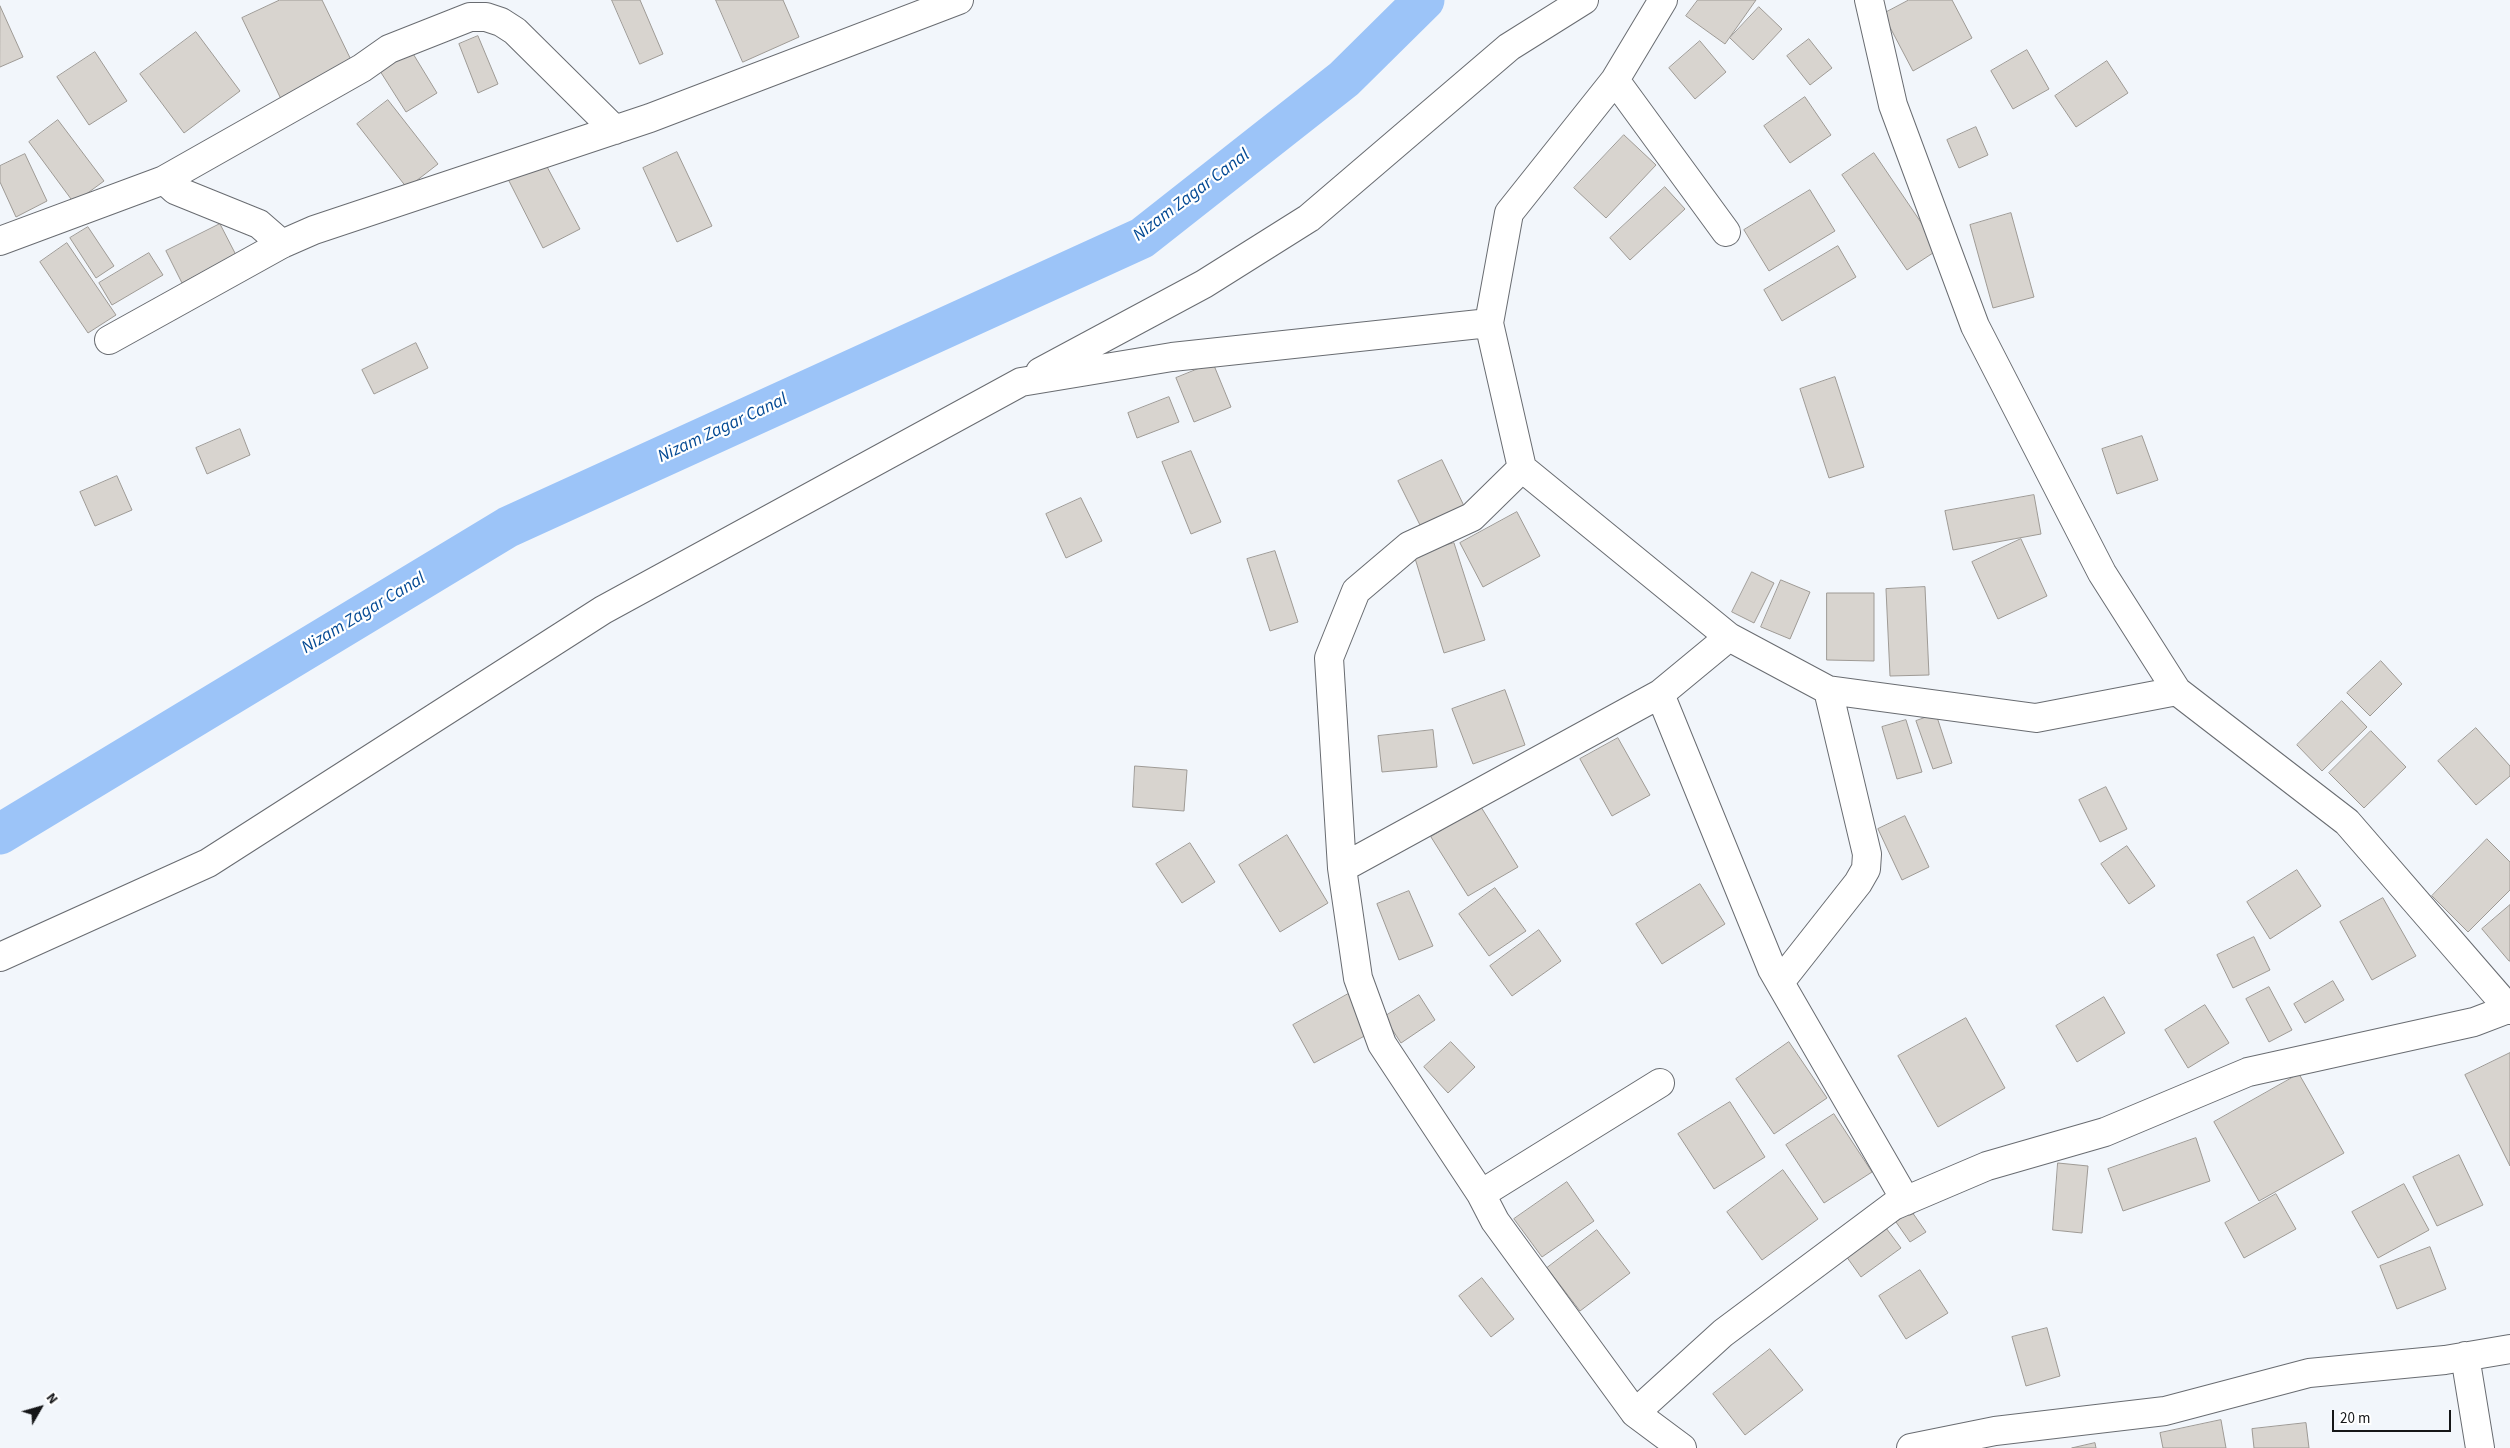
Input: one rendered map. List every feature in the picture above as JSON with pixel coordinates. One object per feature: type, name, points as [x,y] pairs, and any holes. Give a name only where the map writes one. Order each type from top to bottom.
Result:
[{"type":"street","points":[[108,340],[282,244],[314,230],[650,118],[959,0]]},
{"type":"street","points":[[0,957],[208,863],[603,610],[1204,284],[1309,218],[1509,47],[1584,0]]},
{"type":"street","points":[[1663,0],[1615,80],[1509,213],[1489,323],[1522,468],[1729,637],[1828,690],[2036,718],[2177,691]]},
{"type":"street","points":[[1635,1413],[1723,1333],[1893,1206],[1988,1166],[2105,1132],[2248,1072],[2474,1022],[2509,1009],[2347,822],[2177,691],[2102,573],[1975,326],[1893,105],[1869,0]]},
{"type":"street","points":[[0,241],[164,180],[362,68],[389,49],[470,17],[486,17],[501,22],[515,31],[615,130]]},
{"type":"street","points":[[1615,80],[1726,232]]},
{"type":"street","points":[[164,180],[175,190],[259,224],[282,244]]},
{"type":"street","points":[[1021,382],[1172,357],[1489,323]]},
{"type":"street","points":[[1522,468],[1472,517],[1409,546],[1356,591],[1329,658],[1342,868],[1358,978],[1382,1044],[1481,1194],[1495,1222],[1635,1413],[1682,1448]]},
{"type":"street","points":[[1342,868],[1660,694],[1729,637]]},
{"type":"street","points":[[1780,982],[1858,883],[1866,869],[1867,854],[1828,690]]},
{"type":"street","points":[[1660,694],[1772,969],[1906,1200]]},
{"type":"street","points":[[1481,1194],[1660,1083]]},
{"type":"street","points":[[1911,1448],[1995,1431],[2165,1411],[2309,1373],[2466,1356],[2510,1349]]},
{"type":"street","points":[[2466,1356],[2480,1448]]},
{"type":"building","points":[[280,0],[322,0],[353,64],[281,99],[242,18]]},
{"type":"building","points":[[612,0],[640,0],[663,54],[640,64]]},
{"type":"building","points":[[716,0],[783,0],[799,37],[743,62]]},
{"type":"building","points":[[1698,0],[1756,0],[1725,44],[1686,16]]},
{"type":"building","points":[[1909,0],[1952,0],[1972,38],[1913,71],[1883,14]]},
{"type":"building","points":[[0,6],[23,57],[0,67]]},
{"type":"building","points":[[1759,7],[1782,29],[1753,60],[1730,38]]},
{"type":"building","points":[[196,32],[240,91],[184,133],[140,74]]},
{"type":"building","points":[[478,36],[498,84],[478,93],[459,44]]},
{"type":"building","points":[[1809,39],[1832,68],[1810,85],[1787,56]]},
{"type":"building","points":[[1700,41],[1726,72],[1695,99],[1669,68]]},
{"type":"building","points":[[2027,50],[2049,89],[2013,109],[1991,71]]},
{"type":"building","points":[[95,52],[127,101],[89,125],[57,77]]},
{"type":"building","points":[[412,52],[437,93],[406,112],[380,71]]},
{"type":"building","points":[[2107,61],[2128,93],[2076,127],[2055,96]]},
{"type":"building","points":[[1805,97],[1831,135],[1790,163],[1764,126]]},
{"type":"building","points":[[388,100],[438,164],[407,188],[357,124]]},
{"type":"building","points":[[58,120],[104,181],[74,203],[29,142]]},
{"type":"building","points":[[1976,127],[1988,155],[1959,168],[1947,140]]},
{"type":"building","points":[[1624,135],[1656,165],[1606,218],[1574,188]]},
{"type":"building","points":[[677,152],[712,226],[677,242],[643,168]]},
{"type":"building","points":[[1874,153],[1939,249],[1907,270],[1842,175]]},
{"type":"building","points":[[25,154],[47,201],[16,217],[0,182],[0,166]]},
{"type":"building","points":[[544,161],[580,229],[543,248],[508,179]]},
{"type":"building","points":[[1665,187],[1685,209],[1630,260],[1610,238]]},
{"type":"building","points":[[1810,190],[1835,231],[1769,271],[1744,230]]},
{"type":"building","points":[[2011,213],[2034,297],[1993,308],[1970,225]]},
{"type":"building","points":[[220,224],[236,255],[182,283],[166,251]]},
{"type":"building","points":[[88,227],[114,266],[96,278],[70,238]]},
{"type":"building","points":[[67,243],[116,315],[88,333],[40,262]]},
{"type":"building","points":[[1838,246],[1856,277],[1782,321],[1764,290]]},
{"type":"building","points":[[149,253],[163,275],[112,305],[99,283]]},
{"type":"building","points":[[416,343],[428,368],[374,394],[362,370]]},
{"type":"building","points":[[1213,363],[1231,407],[1194,422],[1176,378]]},
{"type":"building","points":[[1835,377],[1864,467],[1829,478],[1800,389]]},
{"type":"building","points":[[1169,397],[1179,422],[1137,438],[1128,413]]},
{"type":"building","points":[[240,429],[250,455],[207,474],[196,448]]},
{"type":"building","points":[[2142,436],[2158,480],[2117,494],[2102,449]]},
{"type":"building","points":[[1191,451],[1221,522],[1191,534],[1162,462]]},
{"type":"building","points":[[1442,460],[1465,508],[1422,529],[1398,481]]},
{"type":"building","points":[[117,476],[132,510],[95,526],[80,492]]},
{"type":"building","points":[[2034,495],[2041,534],[1953,550],[1945,511]]},
{"type":"building","points":[[1081,498],[1102,541],[1066,558],[1046,514]]},
{"type":"building","points":[[1517,512],[1540,556],[1483,587],[1460,543]]},
{"type":"building","points":[[2021,539],[2047,596],[1998,619],[1972,562]]},
{"type":"building","points":[[1454,543],[1485,640],[1444,653],[1414,555]]},
{"type":"building","points":[[1275,551],[1298,622],[1270,631],[1247,559]]},
{"type":"building","points":[[1752,572],[1774,583],[1754,623],[1732,612]]},
{"type":"building","points":[[1781,580],[1810,592],[1790,639],[1761,627]]},
{"type":"building","points":[[1925,587],[1929,675],[1890,676],[1886,589]]},
{"type":"building","points":[[1827,593],[1874,593],[1874,661],[1827,660]]},
{"type":"building","points":[[2381,661],[2402,684],[2370,716],[2347,693]]},
{"type":"building","points":[[1505,690],[1525,745],[1473,764],[1452,709]]},
{"type":"building","points":[[2342,701],[2367,727],[2322,771],[2297,745]]},
{"type":"building","points":[[1936,714],[1952,763],[1933,769],[1916,721]]},
{"type":"building","points":[[1906,720],[1922,772],[1897,779],[1882,727]]},
{"type":"building","points":[[2476,728],[2510,766],[2510,776],[2476,805],[2438,761]]},
{"type":"building","points":[[1433,730],[1437,767],[1382,772],[1378,736]]},
{"type":"building","points":[[2371,731],[2406,767],[2364,808],[2329,773]]},
{"type":"building","points":[[1618,738],[1650,795],[1612,816],[1580,759]]},
{"type":"building","points":[[1135,766],[1187,770],[1184,811],[1133,807]]},
{"type":"building","points":[[2106,787],[2127,829],[2100,842],[2079,800]]},
{"type":"building","points":[[1481,807],[1518,867],[1468,896],[1431,837]]},
{"type":"building","points":[[1905,816],[1929,867],[1902,880],[1878,829]]},
{"type":"building","points":[[1287,835],[1328,903],[1280,932],[1239,865]]},
{"type":"building","points":[[2487,839],[2510,862],[2510,890],[2468,932],[2432,896]]},
{"type":"building","points":[[1190,843],[1215,882],[1182,903],[1156,864]]},
{"type":"building","points":[[2127,846],[2155,886],[2129,904],[2101,864]]},
{"type":"building","points":[[2297,870],[2321,906],[2270,939],[2247,902]]},
{"type":"building","points":[[1700,884],[1725,924],[1662,964],[1636,924]]},
{"type":"building","points":[[1495,888],[1526,931],[1489,956],[1459,914]]},
{"type":"building","points":[[1409,891],[1433,946],[1399,960],[1377,904]]},
{"type":"building","points":[[2383,898],[2416,956],[2372,980],[2340,922]]},
{"type":"building","points":[[2510,905],[2510,961],[2509,961],[2482,929]]},
{"type":"building","points":[[1539,930],[1561,961],[1512,996],[1490,966]]},
{"type":"building","points":[[2254,937],[2270,970],[2233,988],[2217,955]]},
{"type":"building","points":[[2333,981],[2344,1000],[2305,1023],[2294,1004]]},
{"type":"building","points":[[2269,987],[2292,1030],[2269,1042],[2246,999]]},
{"type":"building","points":[[1350,993],[1372,1032],[1314,1063],[1293,1025]]},
{"type":"building","points":[[1419,995],[1435,1020],[1401,1043],[1384,1017]]},
{"type":"building","points":[[2104,997],[2125,1033],[2077,1062],[2056,1026]]},
{"type":"building","points":[[2205,1005],[2229,1043],[2188,1068],[2165,1030]]},
{"type":"building","points":[[1966,1018],[2005,1088],[1938,1127],[1898,1056]]},
{"type":"building","points":[[1451,1042],[1475,1067],[1448,1093],[1424,1067]]},
{"type":"building","points":[[1789,1042],[1827,1098],[1774,1134],[1736,1079]]},
{"type":"building","points":[[2510,1053],[2510,1166],[2465,1075]]},
{"type":"building","points":[[2299,1074],[2344,1153],[2259,1201],[2214,1122]]},
{"type":"building","points":[[1730,1102],[1765,1157],[1714,1189],[1678,1134]]},
{"type":"building","points":[[1834,1114],[1872,1172],[1824,1203],[1786,1145]]},
{"type":"building","points":[[2196,1138],[2210,1181],[2123,1211],[2108,1169]]},
{"type":"building","points":[[2459,1155],[2483,1205],[2437,1226],[2413,1177]]},
{"type":"building","points":[[2058,1163],[2088,1166],[2082,1233],[2053,1230]]},
{"type":"building","points":[[1783,1170],[1818,1219],[1762,1260],[1727,1212]]},
{"type":"building","points":[[1567,1182],[1594,1221],[1542,1257],[1514,1219]]},
{"type":"building","points":[[2404,1184],[2429,1230],[2378,1258],[2352,1212]]},
{"type":"building","points":[[2276,1194],[2296,1229],[2244,1258],[2225,1223]]},
{"type":"building","points":[[1912,1212],[1926,1232],[1910,1242],[1896,1222]]},
{"type":"building","points":[[1886,1228],[1901,1248],[1861,1277],[1846,1256]]},
{"type":"building","points":[[1597,1230],[1630,1273],[1580,1311],[1547,1268]]},
{"type":"building","points":[[2430,1247],[2446,1289],[2397,1309],[2380,1266]]},
{"type":"building","points":[[1920,1270],[1948,1313],[1906,1339],[1879,1296]]},
{"type":"building","points":[[1482,1278],[1514,1319],[1491,1337],[1459,1296]]},
{"type":"building","points":[[2047,1328],[2060,1376],[2026,1386],[2012,1337]]},
{"type":"building","points":[[1770,1349],[1803,1390],[1745,1435],[1713,1394]]},
{"type":"building","points":[[2221,1420],[2226,1448],[2163,1448],[2160,1433]]},
{"type":"building","points":[[2306,1423],[2309,1448],[2254,1448],[2252,1429]]},
{"type":"building","points":[[2095,1443],[2096,1448],[2072,1448]]},
{"type":"waterway","name":"Nizam Zagar Canal","points":[[0,834],[508,527],[1142,238],[1344,79],[1424,0]]}]
